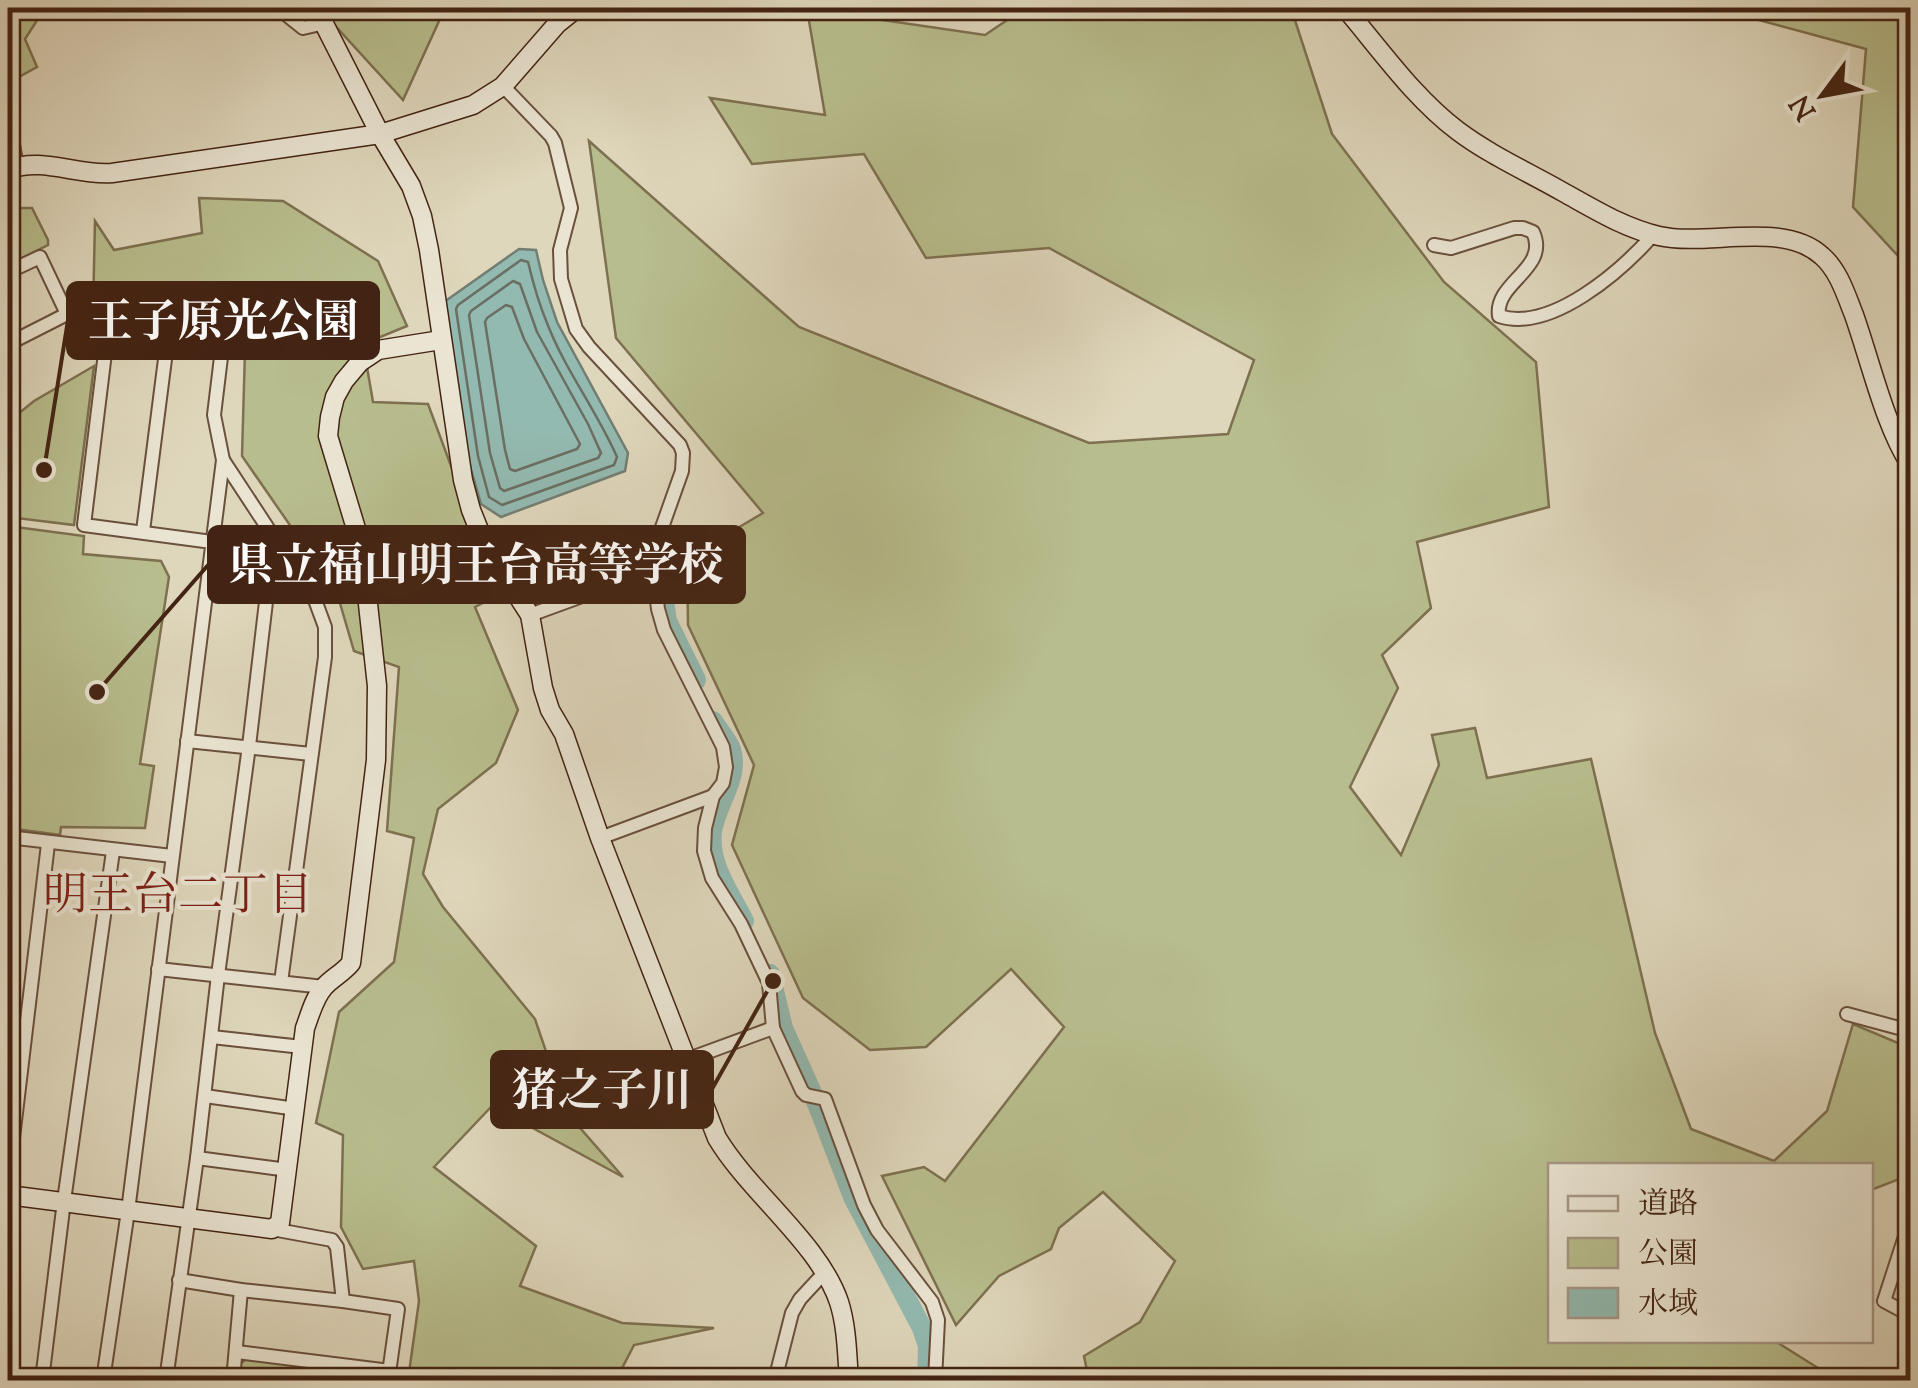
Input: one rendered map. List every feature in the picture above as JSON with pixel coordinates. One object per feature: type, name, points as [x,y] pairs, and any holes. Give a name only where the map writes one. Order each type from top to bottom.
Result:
[{"type":"street","points":[[278,8],[302,28],[320,16],[380,134],[412,186],[429,250],[462,480],[471,510],[485,544],[530,614],[542,688],[564,734],[600,838],[717,1138],[729,1158],[826,1272],[840,1306],[850,1380]]},
{"type":"street","points":[[8,118],[12,168],[38,165],[96,174],[380,134],[473,105],[503,86],[557,24],[577,8]]},
{"type":"street","points":[[1345,8],[1420,96],[1456,130],[1593,208],[1632,228],[1675,240],[1763,237],[1801,243],[1816,251],[1826,260],[1848,298],[1897,439],[1910,464]]},
{"type":"street","points":[[503,86],[555,143],[572,208],[560,250],[561,279],[576,329],[589,348],[680,445],[682,472],[660,532],[650,545],[664,630],[723,747],[726,767],[704,828],[704,851],[712,878],[741,924],[769,982],[774,1028],[802,1091],[825,1099],[877,1230],[932,1302],[938,1320],[934,1380]]},
{"type":"street","points":[[1434,245],[1450,248],[1514,228],[1533,232],[1537,248],[1533,259],[1501,297],[1497,309],[1499,316],[1528,318],[1568,305],[1602,284],[1653,235]]},
{"type":"street","points":[[8,272],[40,257],[68,314],[8,344]]},
{"type":"street","points":[[103,1380],[128,1211],[172,856],[187,741],[212,542],[222,460],[214,415],[225,324],[218,318],[169,328],[105,354],[84,525],[212,542]]},
{"type":"street","points":[[142,532],[169,328]]},
{"type":"street","points":[[272,1230],[280,1222],[302,1048],[312,1007],[324,987],[351,963],[376,760],[377,686],[368,604],[357,532],[328,436],[330,418],[335,397],[360,362],[378,350],[441,340]]},
{"type":"street","points":[[222,460],[315,600],[324,627],[325,657],[281,982]]},
{"type":"street","points":[[166,1380],[198,1158],[274,534]]},
{"type":"street","points":[[530,614],[652,570]]},
{"type":"street","points":[[187,741],[311,754]]},
{"type":"street","points":[[600,838],[713,796]]},
{"type":"street","points":[[8,838],[172,856]]},
{"type":"street","points":[[8,1180],[48,844]]},
{"type":"street","points":[[42,1380],[114,851]]},
{"type":"street","points":[[158,969],[324,987]]},
{"type":"street","points":[[1846,1014],[1910,1031]]},
{"type":"street","points":[[686,1060],[774,1028]]},
{"type":"street","points":[[212,1037],[302,1048]]},
{"type":"street","points":[[205,1096],[296,1109]]},
{"type":"street","points":[[198,1158],[288,1170]]},
{"type":"street","points":[[8,1195],[332,1240],[337,1247],[343,1301]]},
{"type":"street","points":[[1910,1221],[1884,1301],[1910,1316]]},
{"type":"street","points":[[775,1380],[792,1313],[826,1272]]},
{"type":"street","points":[[179,1280],[398,1310],[389,1376],[237,1352]]},
{"type":"street","points":[[234,1380],[242,1290]]},
{"type":"green space","points":[[8,8],[45,8],[25,39],[37,67],[17,78],[8,60]]},
{"type":"green space","points":[[319,8],[445,8],[403,100]]},
{"type":"green space","points":[[1025,8],[1291,8],[1332,134],[1444,282],[1536,362],[1549,507],[1417,542],[1431,608],[1382,655],[1398,688],[1350,787],[1401,855],[1439,765],[1432,735],[1475,728],[1487,778],[1591,759],[1655,1033],[1691,1129],[1774,1161],[1827,1111],[1853,1024],[1910,1048],[1910,1175],[1873,1189],[1873,1163],[1548,1163],[1548,1343],[1778,1343],[1837,1380],[1089,1380],[1084,1356],[1140,1322],[1175,1261],[1103,1192],[1059,1228],[1051,1249],[999,1276],[956,1325],[882,1176],[924,1167],[945,1181],[1064,1027],[1011,969],[926,1047],[870,1050],[803,998],[732,845],[754,765],[688,625],[687,558],[763,513],[616,338],[589,141],[799,327],[1089,443],[1228,434],[1254,360],[1049,248],[926,258],[864,154],[752,164],[710,98],[825,115],[807,9],[985,35]]},
{"type":"green space","points":[[1714,8],[1910,8],[1910,269],[1853,207],[1866,49]]},
{"type":"green space","points":[[199,198],[283,201],[378,261],[407,326],[363,344],[373,402],[428,404],[499,595],[475,607],[518,710],[496,763],[438,809],[423,874],[443,907],[535,1019],[567,1113],[623,1177],[492,1106],[434,1167],[536,1246],[520,1286],[622,1323],[714,1328],[634,1345],[616,1380],[408,1380],[419,1301],[414,1261],[363,1269],[341,1227],[343,1135],[316,1123],[339,1012],[394,962],[414,838],[387,831],[399,667],[354,651],[337,593],[242,456],[246,315],[227,299],[102,345],[93,312],[95,221],[114,250],[202,233]]},
{"type":"green space","points":[[8,208],[32,208],[48,245],[8,265]]},
{"type":"green space","points":[[94,366],[74,525],[8,517],[8,422],[34,401]]},
{"type":"green space","points":[[8,526],[84,536],[83,554],[161,561],[169,577],[140,764],[154,766],[145,828],[61,827],[60,835],[8,828]]},
{"type":"green space","points":[[249,1357],[377,1375],[381,1380],[238,1380],[240,1364]]},
{"type":"water","points":[[519,249],[536,250],[557,322],[628,453],[625,471],[501,517],[481,504],[468,459],[444,302]]},
{"type":"waterway","points":[[663,554],[667,621],[696,680]]},
{"type":"waterway","points":[[713,721],[733,758],[730,779],[714,822],[713,855],[744,921]]},
{"type":"waterway","points":[[770,974],[783,1028],[853,1197],[922,1328],[928,1346],[927,1380]]},
{"type":"place","name":"王子原光公園","points":[[44,470]]},
{"type":"place","name":"県立福山明王台高等学校","points":[[97,692]]},
{"type":"place","name":"猪之子川","points":[[773,981]]},
{"type":"district","name":"明王台二丁目","points":[[178,893]]}]
